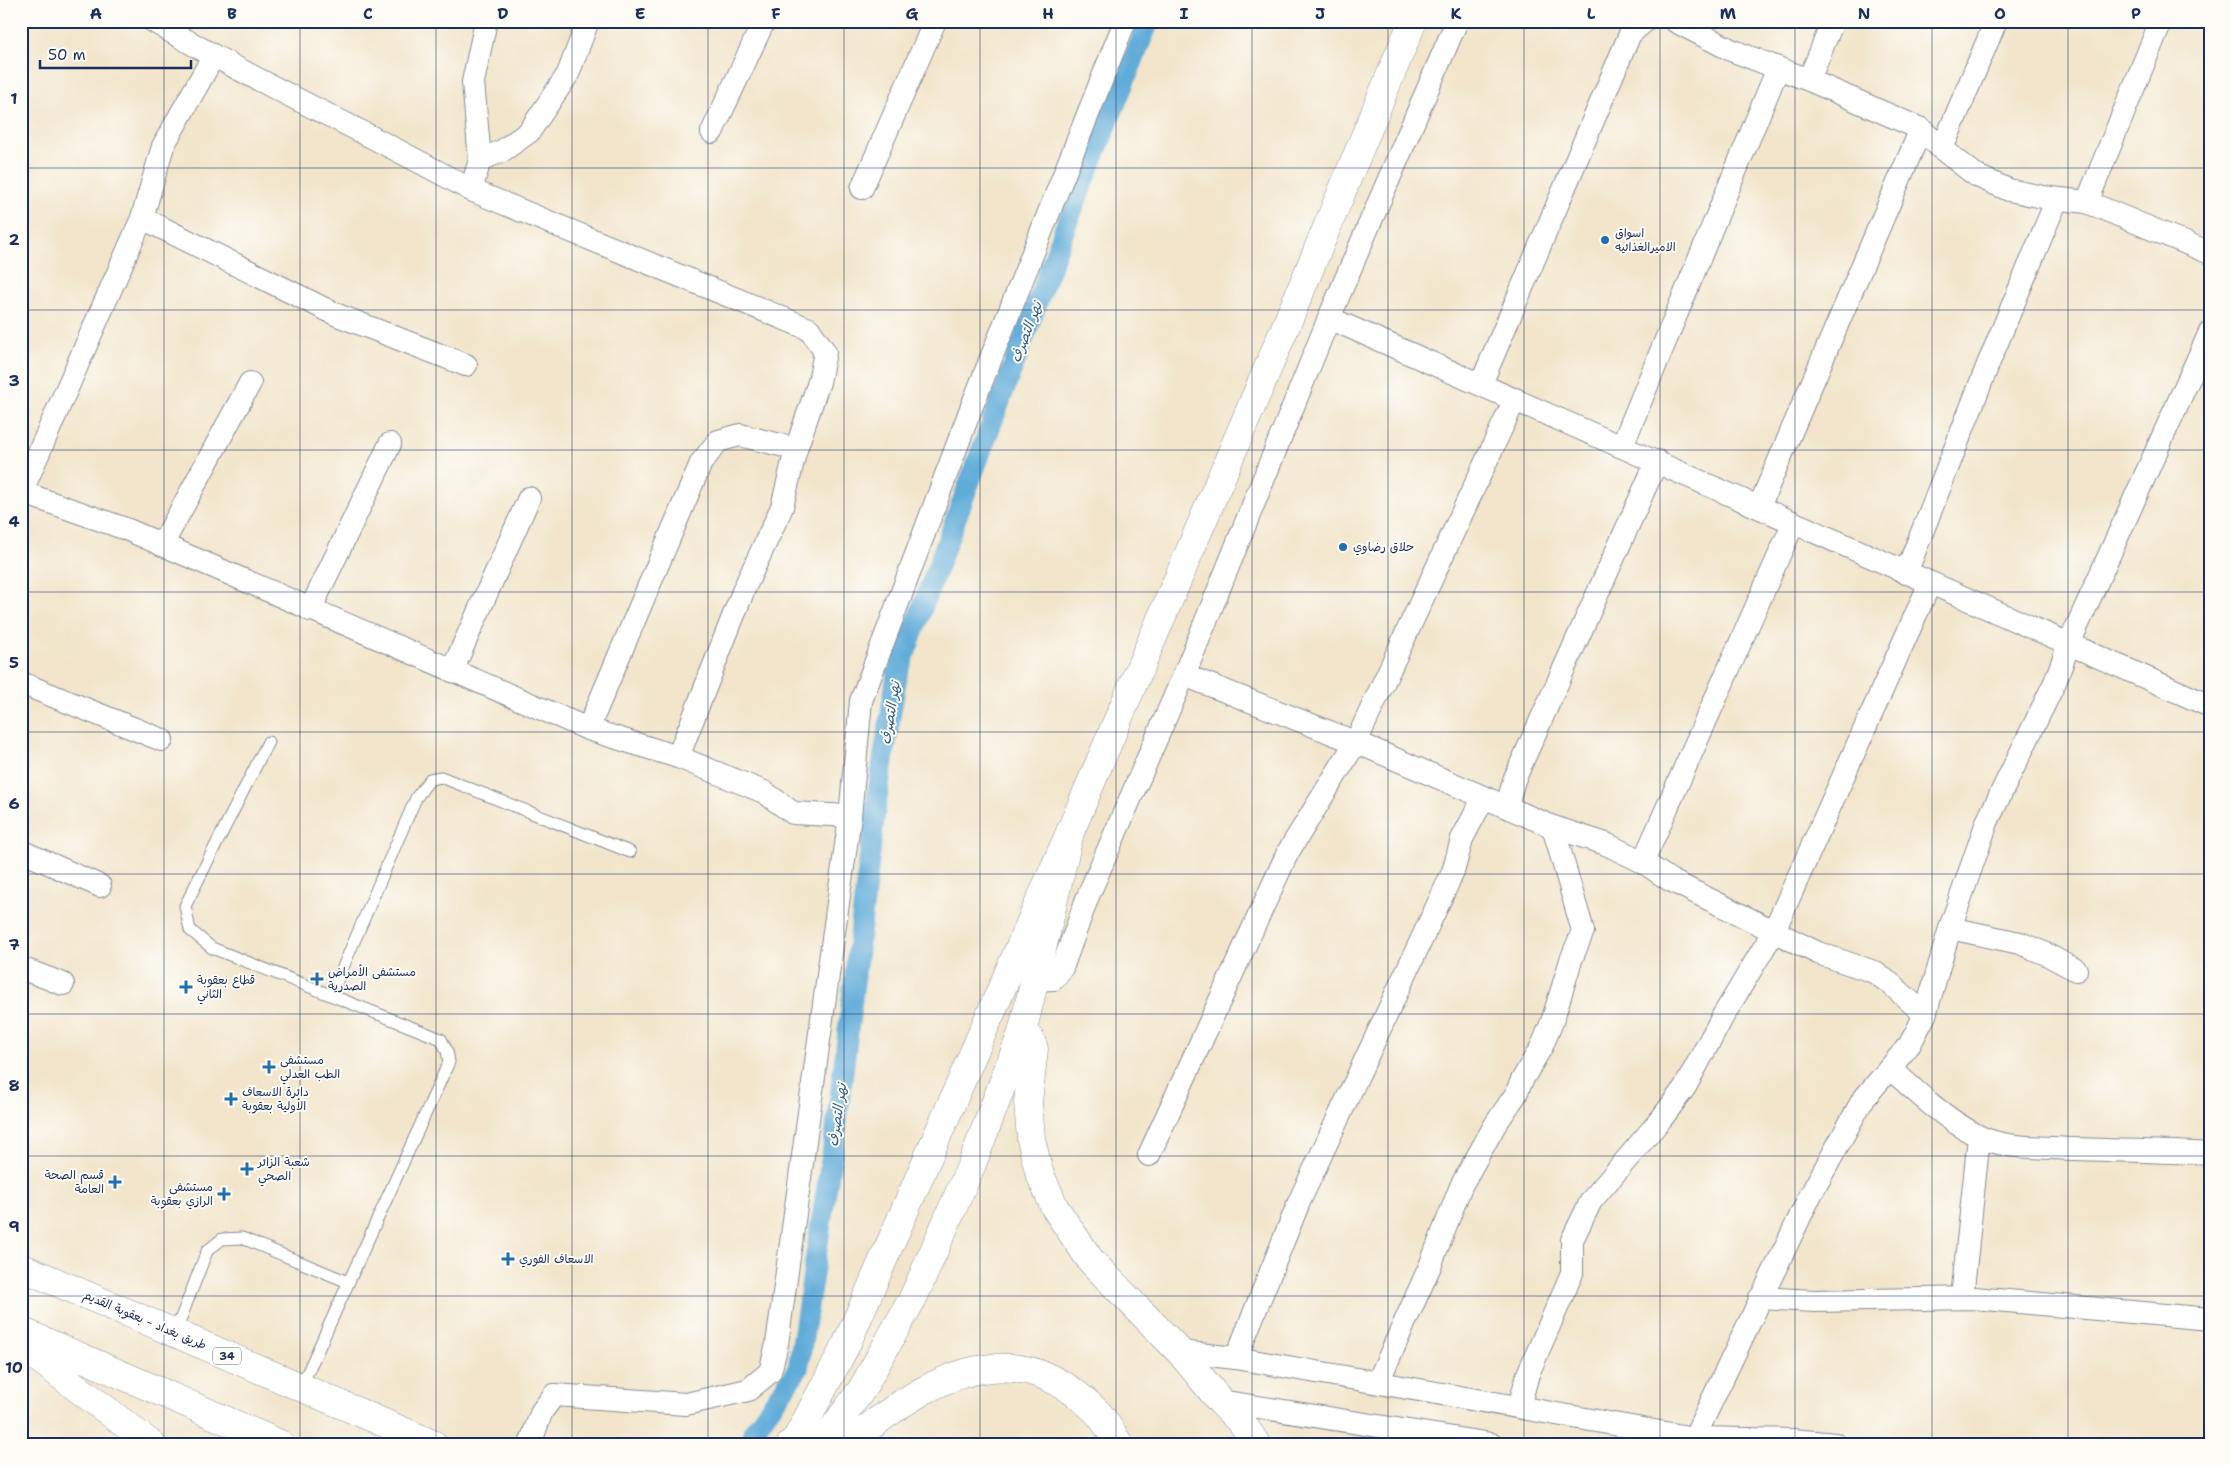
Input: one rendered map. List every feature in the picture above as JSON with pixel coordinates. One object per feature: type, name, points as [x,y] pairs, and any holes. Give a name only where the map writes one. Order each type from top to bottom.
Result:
[{"type":"main road","points":[[791,1444],[797,1438],[846,1345],[1070,832],[1290,316],[1413,21]]},
{"type":"main road","points":[[822,1444],[833,1432],[862,1389],[914,1296],[972,1164],[1022,1033],[1070,832]]},
{"type":"main road","points":[[1022,1033],[1030,1039],[1034,1048],[1028,1102],[1031,1139],[1039,1172],[1055,1208],[1091,1261],[1180,1352],[1220,1401],[1243,1424],[1256,1444]]},
{"type":"main road","name":"طريق بغداد - بعقوبة القديم","points":[[21,1267],[429,1443]]},
{"type":"main road","points":[[21,1331],[280,1444]]},
{"type":"main road","points":[[21,1345],[151,1444]]},
{"type":"main road","points":[[848,1444],[908,1399],[930,1386],[967,1371],[997,1367],[1035,1372],[1066,1386],[1098,1413],[1119,1444]]},
{"type":"street","points":[[153,21],[213,57],[412,157],[471,190],[810,329],[825,352],[819,382],[796,449],[782,507],[744,589],[678,757]]},
{"type":"street","points":[[471,190],[480,160],[472,82],[486,21]]},
{"type":"street","points":[[480,160],[502,151],[529,132],[568,74],[588,21]]},
{"type":"street","points":[[712,132],[764,21]]},
{"type":"street","points":[[862,188],[935,21]]},
{"type":"street","points":[[530,1444],[542,1411],[554,1395],[686,1404],[748,1390],[770,1372],[777,1344],[850,816],[860,701],[974,402],[1125,21]]},
{"type":"street","points":[[1035,980],[1054,979],[1062,968],[1088,896],[1184,675],[1329,318],[1457,21]]},
{"type":"street","points":[[1480,384],[1630,34],[1645,21]]},
{"type":"street","points":[[1675,21],[1731,50],[1809,80],[1921,129],[1977,176],[2009,190],[2057,199],[2087,202],[2210,254]]},
{"type":"street","points":[[1809,80],[1833,21]]},
{"type":"street","points":[[1942,148],[1996,21]]},
{"type":"street","points":[[2087,202],[2161,21]]},
{"type":"street","points":[[213,57],[163,146],[142,218],[21,492],[126,529],[162,544],[588,730],[678,757],[764,792],[793,813],[850,816]]},
{"type":"street","points":[[1622,446],[1778,68]]},
{"type":"street","points":[[1759,507],[1921,129]]},
{"type":"street","points":[[1906,573],[1989,362],[2057,199]]},
{"type":"street","points":[[142,218],[335,314],[466,365]]},
{"type":"street","points":[[1329,318],[1657,461],[1793,524],[2210,706]]},
{"type":"street","points":[[1694,1438],[1810,1196],[1862,1101],[1910,1044],[1925,1015],[1950,928],[1987,822],[2055,682],[2069,644],[2210,332]]},
{"type":"street","points":[[162,544],[250,383]]},
{"type":"street","points":[[1149,1155],[1288,852],[1356,742],[1515,399]]},
{"type":"street","points":[[588,730],[701,463],[718,441],[740,435],[796,449]]},
{"type":"street","points":[[310,610],[390,444]]},
{"type":"street","points":[[1507,806],[1514,780],[1657,461]]},
{"type":"street","points":[[452,671],[529,498]]},
{"type":"street","points":[[1642,862],[1793,524]]},
{"type":"street","points":[[1519,1407],[1528,1374],[1572,1273],[1572,1240],[1591,1200],[1662,1118],[1685,1087],[1723,1016],[1774,932],[1930,584]]},
{"type":"street","points":[[1184,675],[1356,742],[1553,827],[1606,844],[1642,862],[1670,880],[1774,932],[1818,953],[1874,972],[1892,984],[1925,1015]]},
{"type":"street","points":[[21,683],[162,740]]},
{"type":"street","points":[[1236,1358],[1299,1202],[1452,872],[1462,839],[1484,797]]},
{"type":"street","points":[[1378,1382],[1430,1266],[1461,1186],[1495,1125],[1516,1094],[1542,1046],[1583,931],[1553,827]]},
{"type":"street","points":[[21,851],[100,886]]},
{"type":"street","points":[[1950,928],[2020,943],[2076,970]]},
{"type":"street","points":[[21,968],[63,984]]},
{"type":"street","points":[[1890,1068],[1937,1110],[1979,1137],[2016,1146],[2112,1152],[2171,1151],[2210,1154]]},
{"type":"street","points":[[1962,1298],[1979,1137]]},
{"type":"street","points":[[1760,1298],[1815,1301],[1962,1298],[2077,1306],[2210,1319]]},
{"type":"street","points":[[1180,1352],[1236,1358],[1519,1407],[1640,1436],[1793,1440],[1835,1444]]},
{"type":"street","points":[[1220,1401],[1491,1444]]},
{"type":"lane","points":[[268,742],[186,906],[190,930],[212,948],[441,1038],[447,1051],[449,1062],[301,1387]]},
{"type":"lane","points":[[331,995],[416,798],[430,779],[441,777],[630,852]]},
{"type":"lane","points":[[175,1333],[207,1251],[222,1239],[242,1238],[348,1282]]},
{"type":"waterway","name":"نهر التصرف","points":[[753,1432],[798,1369],[836,1129],[876,804],[897,675],[1067,223],[1149,21]]},
{"type":"place","name":"اسواق الاميرالغذائيه","points":[[1605,240]]},
{"type":"place","name":"حلاق رضاوي","points":[[1343,547]]},
{"type":"place","name":"مستشفى الأمراض الصدرية","points":[[317,979]]},
{"type":"place","name":"قطاع بعقوبة الثاني","points":[[186,987]]},
{"type":"place","name":"مستشفى الطب العدلي","points":[[269,1067]]},
{"type":"place","name":"دائرة الاسعاف الأولية بعقوبة","points":[[231,1099]]},
{"type":"place","name":"شعبة الزائر الصحي","points":[[247,1169]]},
{"type":"place","name":"قسم الصحة العامة","points":[[115,1182]]},
{"type":"place","name":"مستشفى الرازي بعقوبة","points":[[224,1194]]},
{"type":"place","name":"الاسعاف الفوري","points":[[508,1259]]}]
